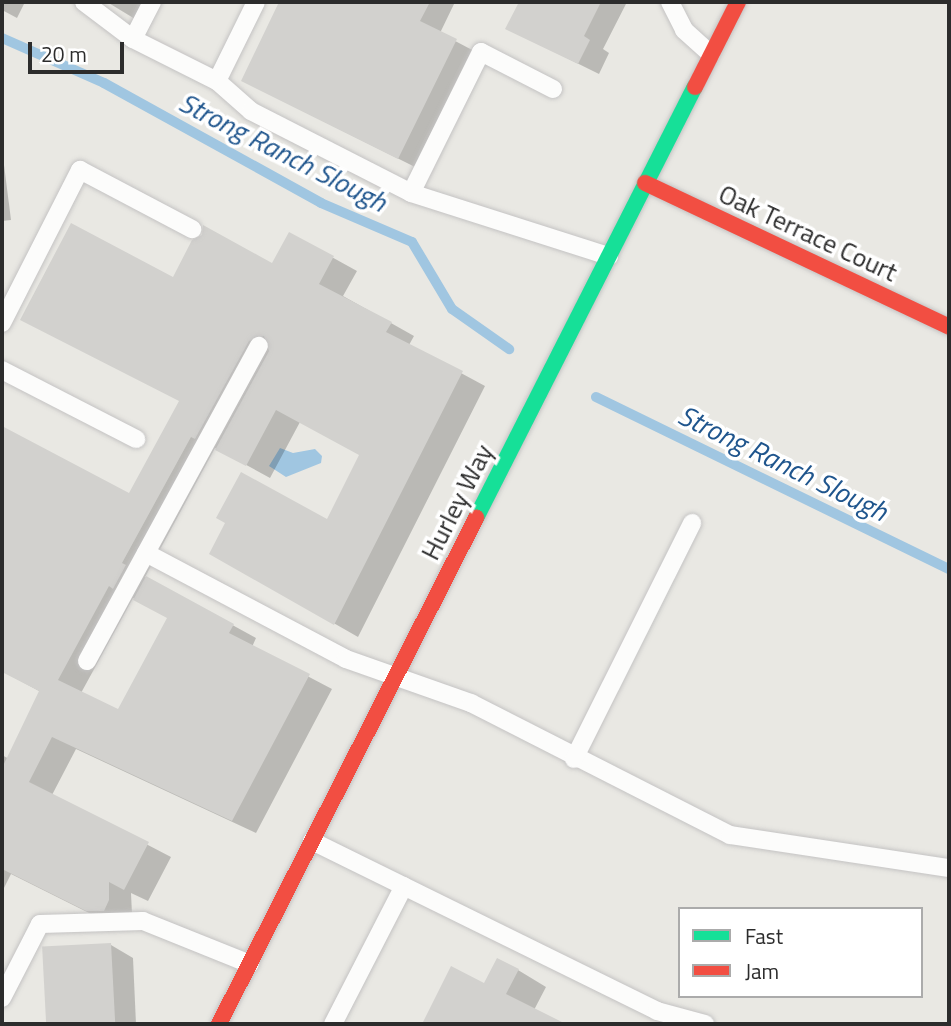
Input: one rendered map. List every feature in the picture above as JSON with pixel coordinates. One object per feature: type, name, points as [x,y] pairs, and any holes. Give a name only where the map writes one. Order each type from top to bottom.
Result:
[{"type":"street","name":"Hurley Way","points":[[219,1024],[738,2]]},
{"type":"street","name":"Oak Terrace Court","points":[[645,183],[949,327]]},
{"type":"lane","points":[[84,2],[133,39],[217,81],[251,111],[411,193],[609,256]]},
{"type":"lane","points":[[133,39],[152,2]]},
{"type":"lane","points":[[217,81],[256,2]]},
{"type":"lane","points":[[670,2],[684,30],[711,54]]},
{"type":"lane","points":[[411,193],[481,52],[553,89]]},
{"type":"lane","points":[[2,323],[80,170],[192,229]]},
{"type":"lane","points":[[87,661],[259,346]]},
{"type":"lane","points":[[2,370],[136,439]]},
{"type":"lane","points":[[574,759],[692,523]]},
{"type":"lane","points":[[146,553],[346,659],[471,703],[574,759],[730,835],[949,868]]},
{"type":"lane","points":[[312,841],[667,1019],[705,1024]]},
{"type":"lane","points":[[333,1024],[404,886]]},
{"type":"lane","points":[[2,998],[40,924],[143,921],[250,964]]},
{"type":"water","points":[[280,448],[293,453],[315,449],[322,456],[321,463],[286,477],[269,466]]},
{"type":"building","points":[[279,2],[430,2],[420,21],[457,39],[398,159],[241,81]]},
{"type":"building","points":[[519,2],[601,2],[584,36],[590,40],[578,64],[505,29]]},
{"type":"building","points":[[71,223],[173,277],[192,240],[202,235],[203,225],[272,263],[289,232],[334,256],[319,284],[392,322],[386,332],[463,371],[334,625],[209,554],[225,523],[216,518],[241,472],[327,519],[359,455],[276,410],[246,466],[215,450],[269,351],[264,336],[249,341],[195,439],[191,437],[122,563],[126,565],[113,589],[109,586],[58,680],[118,709],[167,618],[133,600],[146,576],[234,624],[229,633],[310,674],[232,821],[52,737],[29,782],[149,842],[124,890],[109,882],[109,900],[104,911],[86,911],[2,869],[2,768],[39,691],[2,672],[2,426],[129,493],[179,401],[20,320]]},
{"type":"building","points":[[111,943],[115,1024],[46,1024],[42,947]]},
{"type":"building","points":[[497,958],[519,969],[506,994],[566,1024],[422,1024],[451,966],[484,983]]},
{"type":"waterway","name":"Strong Ranch Slough","points":[[2,38],[104,83],[321,203],[412,242],[452,309],[509,349]]},
{"type":"waterway","name":"Strong Ranch Slough","points":[[596,397],[949,569]]},
{"type":"traffic: fast","points":[[476,518],[695,87]]},
{"type":"traffic: jam","points":[[695,87],[738,2]]},
{"type":"traffic: jam","points":[[645,183],[949,327]]},
{"type":"traffic: jam","points":[[219,1024],[476,518]]}]
